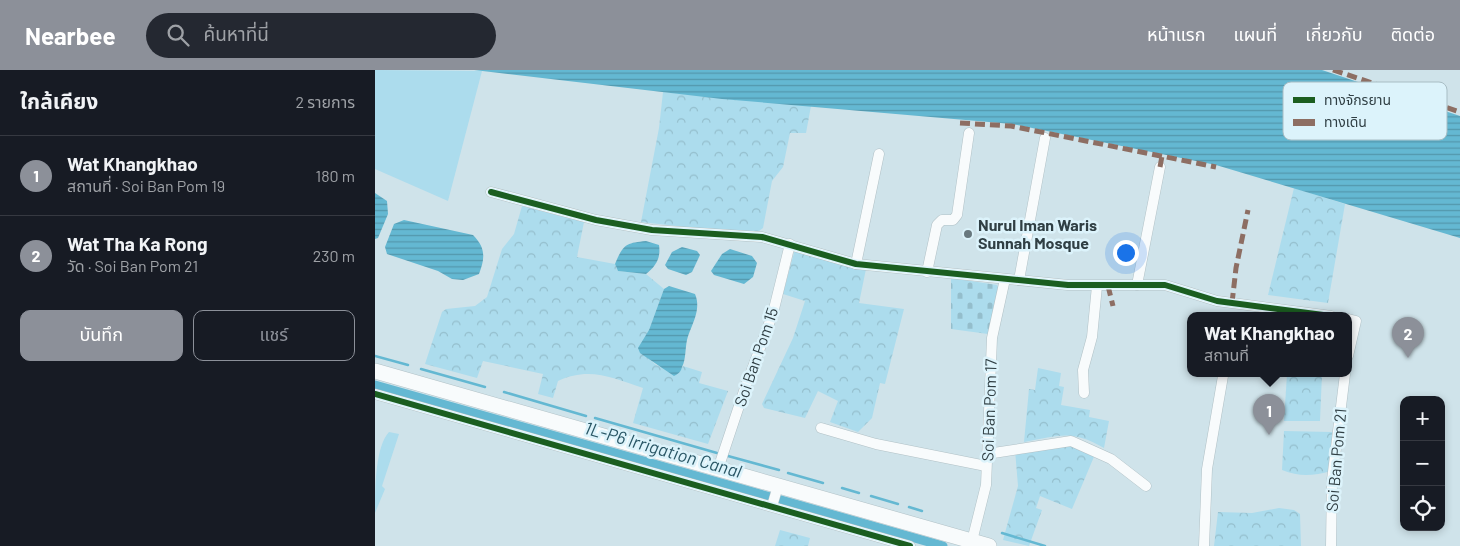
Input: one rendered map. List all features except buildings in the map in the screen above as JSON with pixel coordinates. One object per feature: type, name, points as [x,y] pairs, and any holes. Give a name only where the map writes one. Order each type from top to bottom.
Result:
[{"type":"main road","points":[[375,371],[719,469],[775,496],[989,546]]},
{"type":"street","points":[[927,272],[937,225],[942,220],[953,220],[957,215],[969,133]]},
{"type":"street","points":[[1019,280],[1045,138]]},
{"type":"street","points":[[856,264],[879,154]]},
{"type":"street","points":[[1137,286],[1160,167]]},
{"type":"street","points":[[491,192],[596,220],[652,230],[761,237],[856,264],[1067,285],[1165,285],[1217,301],[1301,312]]},
{"type":"street","name":"Soi Ban Pom 15","points":[[719,469],[744,390],[773,313],[790,244]]},
{"type":"street","name":"Soi Ban Pom 17","points":[[972,541],[986,485],[992,338],[1005,278]]},
{"type":"street","points":[[1084,394],[1083,370],[1092,337],[1097,286]]},
{"type":"street","points":[[1204,546],[1207,469],[1223,377]]},
{"type":"street","name":"Soi Ban Pom 21","points":[[1331,546],[1332,480],[1345,377]]},
{"type":"street","points":[[375,394],[775,496],[910,546]]},
{"type":"street","points":[[821,428],[903,450],[987,466]]},
{"type":"street","points":[[987,454],[1063,441],[1078,443],[1111,459],[1145,486]]},
{"type":"green space","points":[[375,70],[482,71],[448,201],[375,169]]},
{"type":"green space","points":[[663,92],[811,106],[806,133],[790,133],[783,167],[772,181],[763,228],[759,231],[712,230],[641,222],[659,128]]},
{"type":"green space","points":[[1294,188],[1345,204],[1328,303],[1268,295]]},
{"type":"green space","points":[[522,206],[584,222],[577,257],[615,264],[618,271],[646,274],[664,289],[649,330],[645,355],[656,365],[679,373],[683,366],[702,372],[699,383],[728,391],[708,444],[633,423],[643,388],[611,377],[580,374],[569,377],[558,381],[553,398],[538,394],[543,374],[483,361],[477,378],[425,364],[442,312],[446,309],[475,306],[487,297],[502,249],[514,234]]},
{"type":"green space","points":[[795,249],[866,269],[859,303],[904,309],[885,384],[880,383],[872,418],[858,432],[830,422],[838,401],[818,391],[805,418],[764,408],[762,404],[793,338],[805,301],[783,294]]},
{"type":"green space","points":[[951,278],[997,285],[999,289],[988,334],[951,329]]},
{"type":"green space","points":[[1038,368],[1061,373],[1059,386],[1064,387],[1061,405],[1090,410],[1089,417],[1109,421],[1104,448],[1073,436],[1056,436],[1024,442],[1029,389],[1035,390]]},
{"type":"green space","points":[[1287,377],[1322,377],[1320,421],[1284,421]]},
{"type":"green space","points":[[1284,431],[1332,432],[1331,471],[1306,475],[1282,470]]},
{"type":"green space","points":[[389,432],[399,434],[382,486],[385,489],[375,513],[378,458],[384,439]]},
{"type":"green space","points":[[1071,442],[1096,452],[1072,509],[1040,496],[1036,508],[1042,510],[1029,546],[1003,540],[1018,486],[1015,450]]},
{"type":"green space","points":[[1279,508],[1294,510],[1300,514],[1301,546],[1214,546],[1218,512],[1252,513]]},
{"type":"green space","points":[[780,530],[810,538],[808,546],[775,546]]},
{"type":"shaded area","points":[[474,70],[1322,70],[1358,82],[1283,82],[1283,140],[1447,140],[1447,112],[1460,116],[1460,238],[1216,165],[1012,124],[722,99]]},
{"type":"shaded area","points":[[375,193],[387,201],[388,214],[378,238],[375,239]]},
{"type":"shaded area","points":[[404,220],[473,235],[480,244],[483,253],[479,274],[463,280],[452,279],[438,271],[387,254],[385,247],[394,224]]},
{"type":"shaded area","points":[[646,241],[659,245],[658,258],[653,268],[646,274],[618,271],[615,264],[623,249],[629,244]]},
{"type":"shaded area","points":[[682,247],[697,251],[700,255],[692,272],[686,275],[668,269],[665,265],[672,252]]},
{"type":"shaded area","points":[[730,249],[752,256],[757,263],[753,277],[744,284],[714,275],[711,271],[722,254]]},
{"type":"shaded area","points":[[669,286],[695,294],[697,300],[697,312],[687,340],[683,364],[680,372],[674,376],[640,353],[638,348],[649,330],[664,289]]},
{"type":"waterway","points":[[375,356],[408,365]]},
{"type":"waterway","points":[[421,369],[485,387]]},
{"type":"waterway","name":"1L-P6 Irrigation Canal","points":[[375,385],[943,546]]},
{"type":"waterway","points":[[504,392],[586,416]]},
{"type":"waterway","points":[[595,418],[717,453]]},
{"type":"waterway","points":[[728,456],[779,470]]},
{"type":"waterway","points":[[788,473],[823,483]]},
{"type":"waterway","points":[[842,488],[859,493]]},
{"type":"waterway","points":[[871,496],[898,504]]},
{"type":"waterway","points":[[909,507],[922,511]]},
{"type":"waterway","points":[[1002,533],[1045,546]]},
{"type":"marked path","points":[[1333,70],[1369,82]]},
{"type":"marked path","points":[[1447,108],[1460,112]]},
{"type":"marked path","points":[[960,123],[1011,126],[1216,167]]},
{"type":"marked path","points":[[1160,167],[1162,156]]},
{"type":"marked path","points":[[1232,303],[1236,268],[1248,210]]},
{"type":"marked path","points":[[1108,286],[1113,306]]},
{"type":"cycle path","points":[[491,192],[596,220],[652,230],[762,237],[856,264],[1068,285],[1165,285],[1217,301],[1301,312]]},
{"type":"cycle path","points":[[375,394],[910,546]]},
{"type":"place","name":"Nurul Iman Waris Sunnah Mosque","points":[[968,234]]},
{"type":"place","name":"Wat Tha Ka Rong","points":[[1408,358]]},
{"type":"place","name":"Wat Khangkhao","points":[[1269,435]]}]
